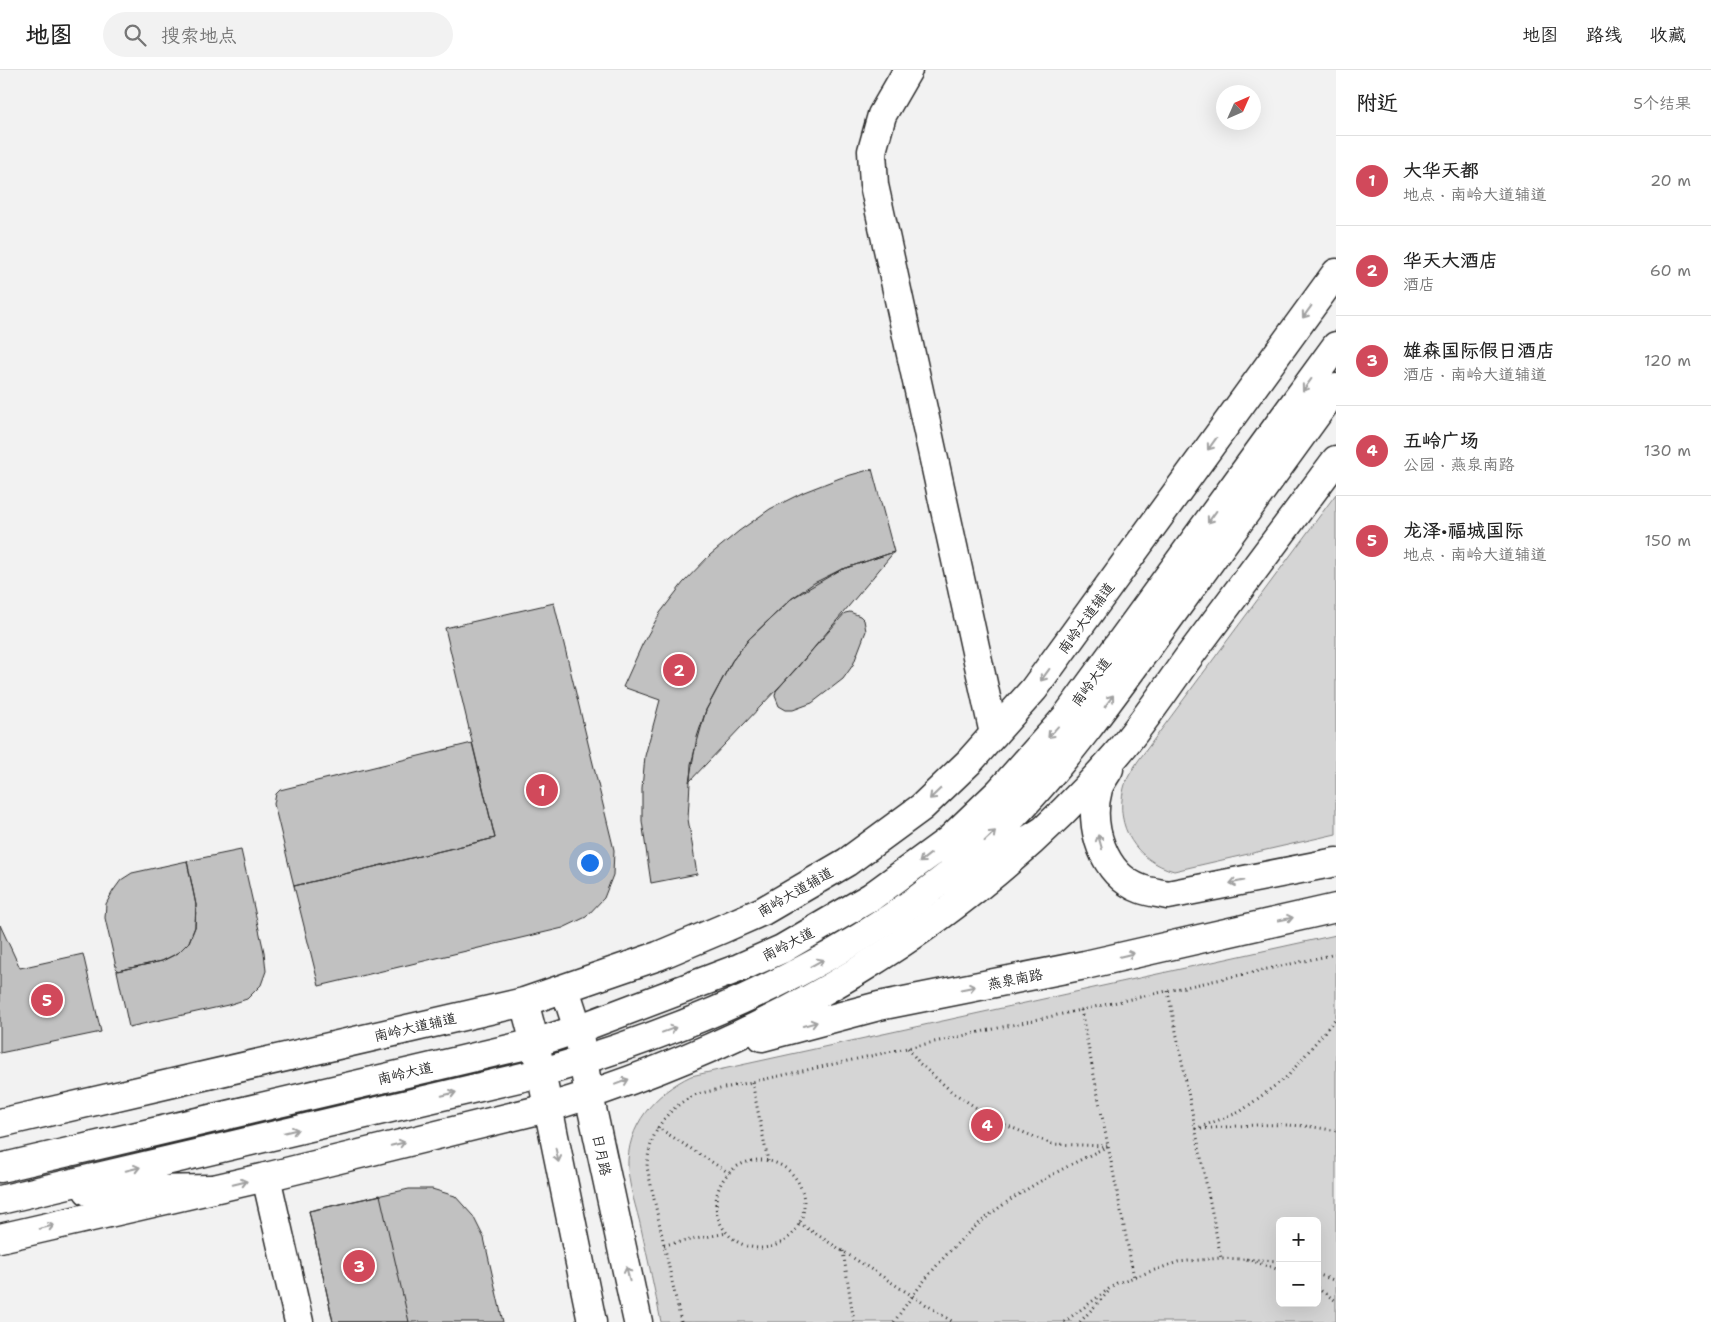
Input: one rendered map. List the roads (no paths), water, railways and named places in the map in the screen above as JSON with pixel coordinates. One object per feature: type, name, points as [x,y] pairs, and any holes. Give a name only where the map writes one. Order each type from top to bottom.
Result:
[{"type":"main road","points":[[908,70],[882,115],[872,151],[874,185],[994,734]]},
{"type":"main road","name":"南岭大道辅道","points":[[0,1123],[524,1002],[565,989],[722,929],[795,894],[847,862],[922,808],[994,734],[1034,689],[1336,273]]},
{"type":"main road","name":"南岭大道","points":[[0,1168],[535,1042],[578,1029],[739,968],[782,949],[871,897],[949,840],[999,792],[1066,717],[1336,346]]},
{"type":"main road","name":"南岭大道","points":[[0,1200],[540,1073],[684,1025],[753,995],[833,954],[888,919],[940,880],[1019,810],[1085,734],[1336,388]]},
{"type":"main road","points":[[0,1238],[266,1177],[547,1108],[589,1095],[695,1054],[813,998],[906,942],[986,880],[1041,832],[1117,754],[1336,460]]},
{"type":"main road","points":[[1117,754],[1099,788],[1095,810],[1099,845],[1116,872],[1140,889],[1168,895],[1336,862]]},
{"type":"main road","points":[[888,919],[977,873],[1041,832]]},
{"type":"main road","name":"燕泉南路","points":[[695,1054],[879,1006],[1084,965],[1336,908]]},
{"type":"main road","name":"日月路","points":[[565,989],[578,1029],[589,1095],[638,1322]]},
{"type":"main road","points":[[524,1002],[535,1042],[592,1322]]},
{"type":"main road","points":[[266,1177],[299,1322]]},
{"type":"main road","points":[[34,1192],[212,1189]]},
{"type":"place","name":"华天大酒店","points":[[679,670]]},
{"type":"place","name":"大华天都","points":[[542,790]]},
{"type":"place","name":"龙泽·福城国际","points":[[47,1000]]},
{"type":"place","name":"五岭广场","points":[[987,1125]]},
{"type":"place","name":"雄森国际假日酒店","points":[[359,1266]]}]
